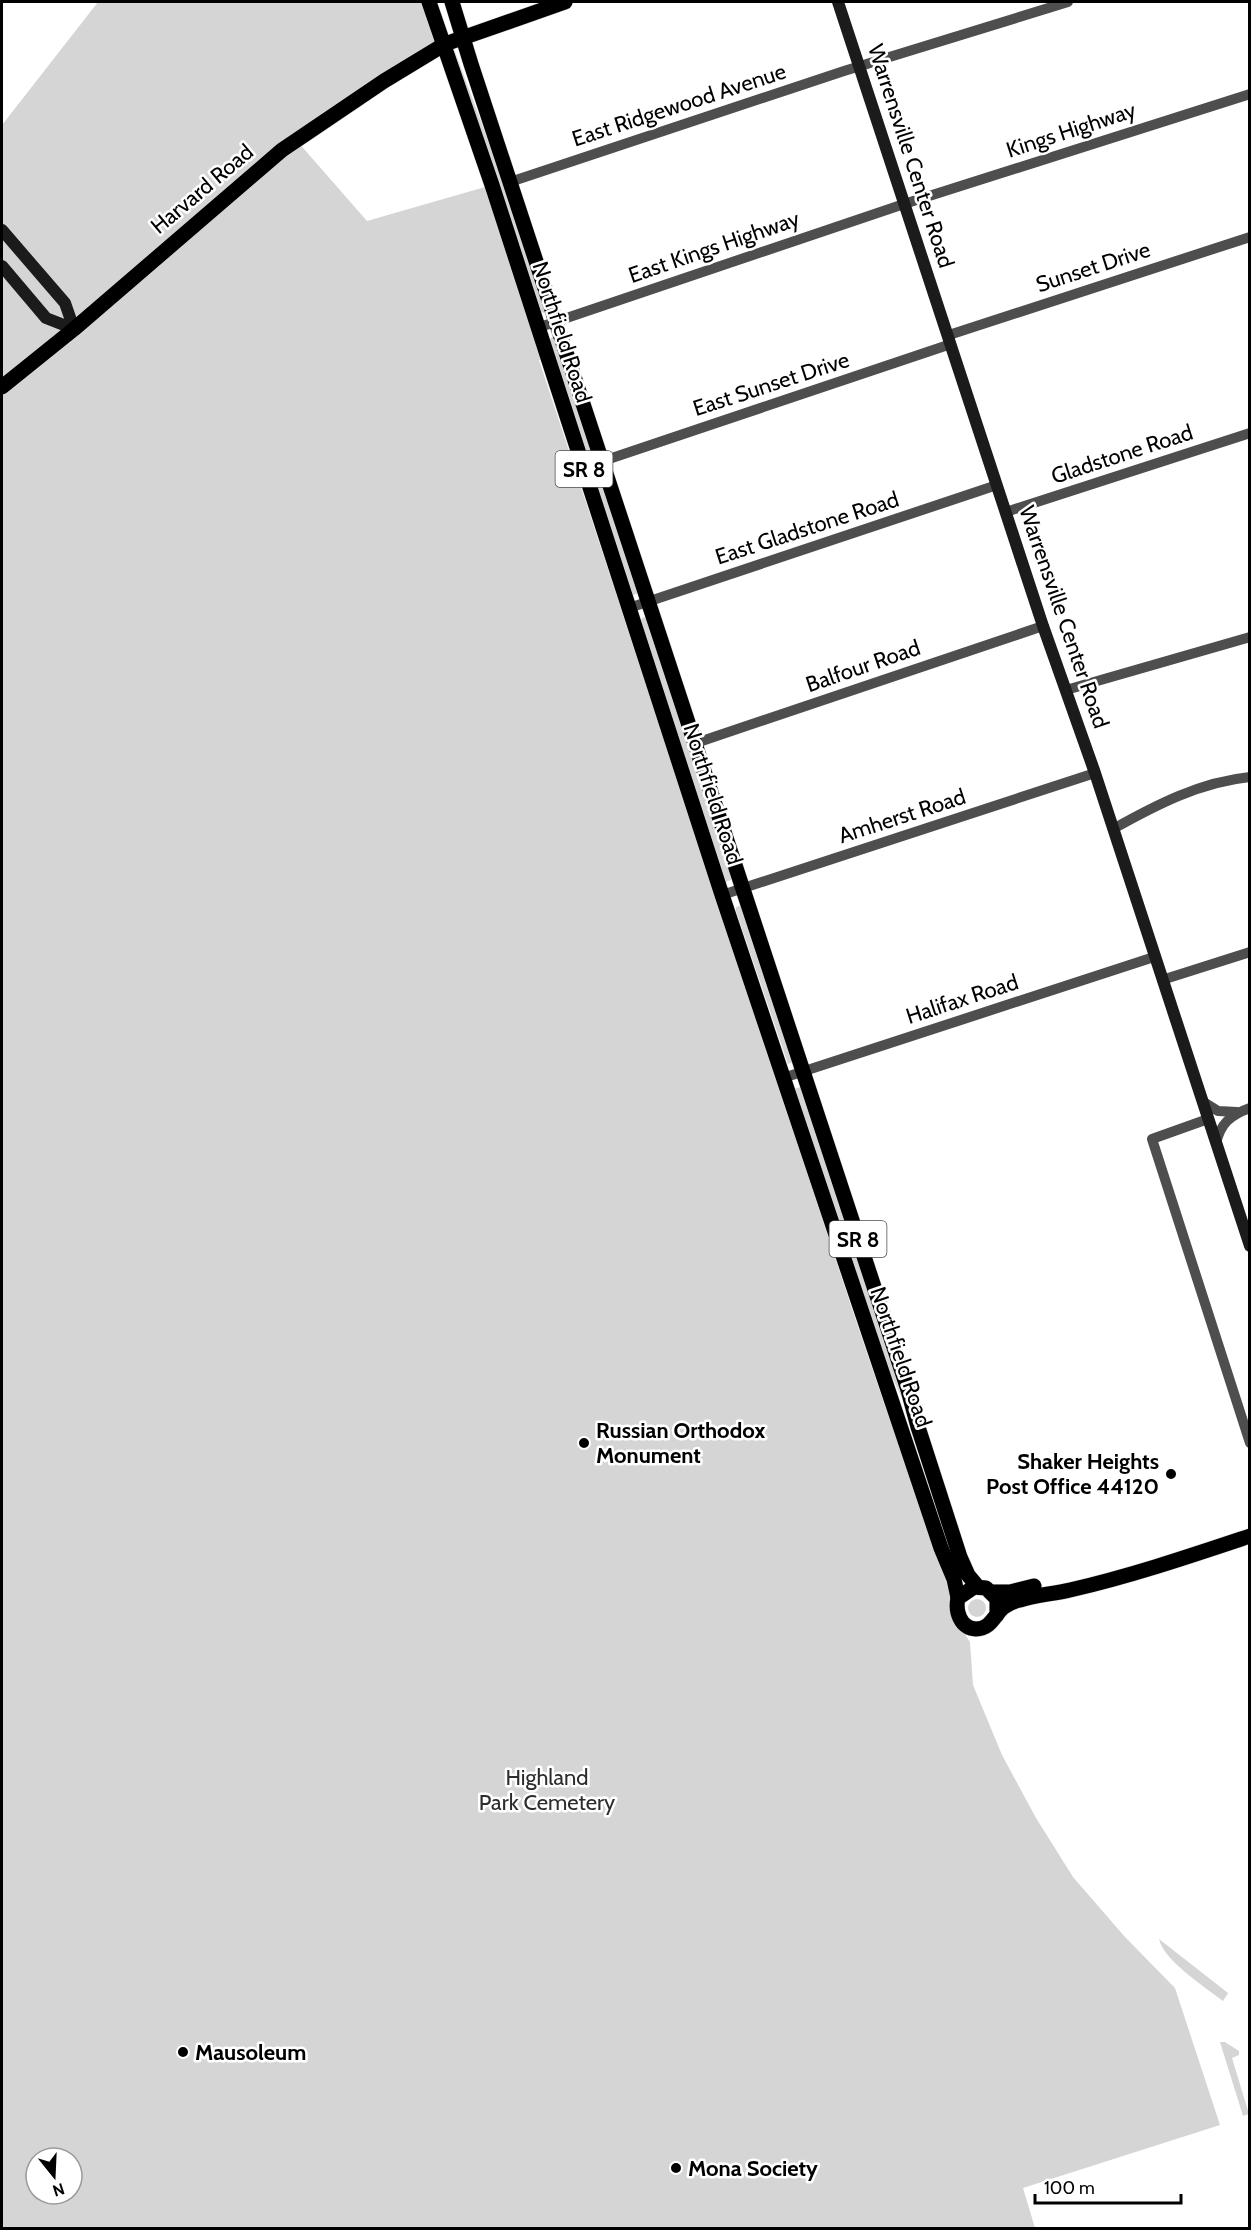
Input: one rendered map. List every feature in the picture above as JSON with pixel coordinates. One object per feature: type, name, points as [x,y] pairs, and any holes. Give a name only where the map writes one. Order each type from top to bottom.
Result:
[{"type":"main road","name":"Northfield Road","points":[[429,2],[445,44],[722,895],[941,1548],[954,1579],[958,1598]]},
{"type":"main road","name":"Northfield Road","points":[[452,2],[908,1390],[960,1557],[968,1575],[984,1589]]},
{"type":"main road","name":"Harvard Road","points":[[2,387],[74,329],[282,150],[384,81],[445,44],[565,2]]},
{"type":"main road","name":"Warrensville Center Road","points":[[838,2],[1250,1246]]},
{"type":"main road","points":[[2,230],[65,303],[74,329]]},
{"type":"main road","points":[[2,266],[46,318],[74,329]]},
{"type":"main road","name":"SR 8","points":[[958,1598],[956,1610],[959,1618],[972,1628],[980,1628],[989,1625],[1003,1608],[1020,1600],[1069,1590],[1154,1567],[1250,1536]]},
{"type":"main road","name":"SR 8","points":[[984,1589],[1010,1592],[1068,1580],[1114,1577]]},
{"type":"main road","points":[[958,1598],[968,1589],[984,1589],[996,1599],[997,1615]]},
{"type":"street","name":"East Ridgewood Avenue","points":[[510,182],[860,67],[1068,2]]},
{"type":"street","name":"Kings Highway","points":[[904,204],[1250,94]]},
{"type":"street","name":"East Kings Highway","points":[[537,328],[904,204]]},
{"type":"street","name":"Sunset Drive","points":[[950,340],[1250,237]]},
{"type":"street","name":"East Sunset Drive","points":[[603,461],[950,340]]},
{"type":"street","name":"Gladstone Road","points":[[1006,512],[1250,433]]},
{"type":"street","name":"East Gladstone Road","points":[[629,608],[997,485]]},
{"type":"street","name":"Balfour Road","points":[[696,743],[1043,626]]},
{"type":"street","points":[[1066,690],[1250,637]]},
{"type":"street","name":"Amherst Road","points":[[722,895],[1095,773]]},
{"type":"street","points":[[1113,830],[1188,791],[1205,785],[1250,777]]},
{"type":"street","points":[[1162,980],[1250,952]]},
{"type":"street","name":"Halifax Road","points":[[783,1078],[1154,957]]},
{"type":"street","points":[[1202,1101],[1218,1111],[1237,1112],[1250,1108]]},
{"type":"street","points":[[1216,1144],[1222,1125],[1237,1112]]},
{"type":"street","points":[[1208,1119],[1152,1139],[1249,1440]]},
{"type":"green space","name":"Highland Park Cemetery","points":[[98,2],[429,2],[445,44],[297,141],[367,221],[492,185],[548,342],[552,337],[556,339],[639,593],[633,595],[630,591],[552,356],[539,360],[853,1312],[887,1412],[949,1575],[953,1616],[970,1642],[973,1685],[1002,1755],[1036,1818],[1073,1877],[1125,1937],[1175,1988],[1220,2125],[1023,2188],[1035,2228],[2,2228],[2,125]]},
{"type":"green space","points":[[451,41],[501,175],[546,313],[539,312]]},
{"type":"green space","points":[[643,617],[649,620],[733,879],[726,882],[640,622]]},
{"type":"green space","points":[[736,907],[743,907],[793,1062],[788,1064],[736,911]]},
{"type":"green space","points":[[801,1087],[904,1396],[902,1398],[879,1349],[793,1089]]},
{"type":"green space","points":[[977,1599],[983,1602],[986,1608],[983,1614],[977,1617],[971,1614],[968,1608],[971,1602]]},
{"type":"green space","points":[[1159,1939],[1228,1993],[1223,2001],[1177,1965],[1162,1947]]},
{"type":"green space","points":[[1220,2042],[1225,2042],[1239,2051],[1239,2055],[1232,2058],[1249,2114],[1243,2116]]},
{"type":"place","name":"Russian Orthodox Monument","points":[[584,1443]]},
{"type":"place","name":"Shaker Heights Post Office 44120","points":[[1171,1474]]},
{"type":"place","name":"Mausoleum","points":[[183,2052]]},
{"type":"place","name":"Mona Society","points":[[676,2168]]}]
